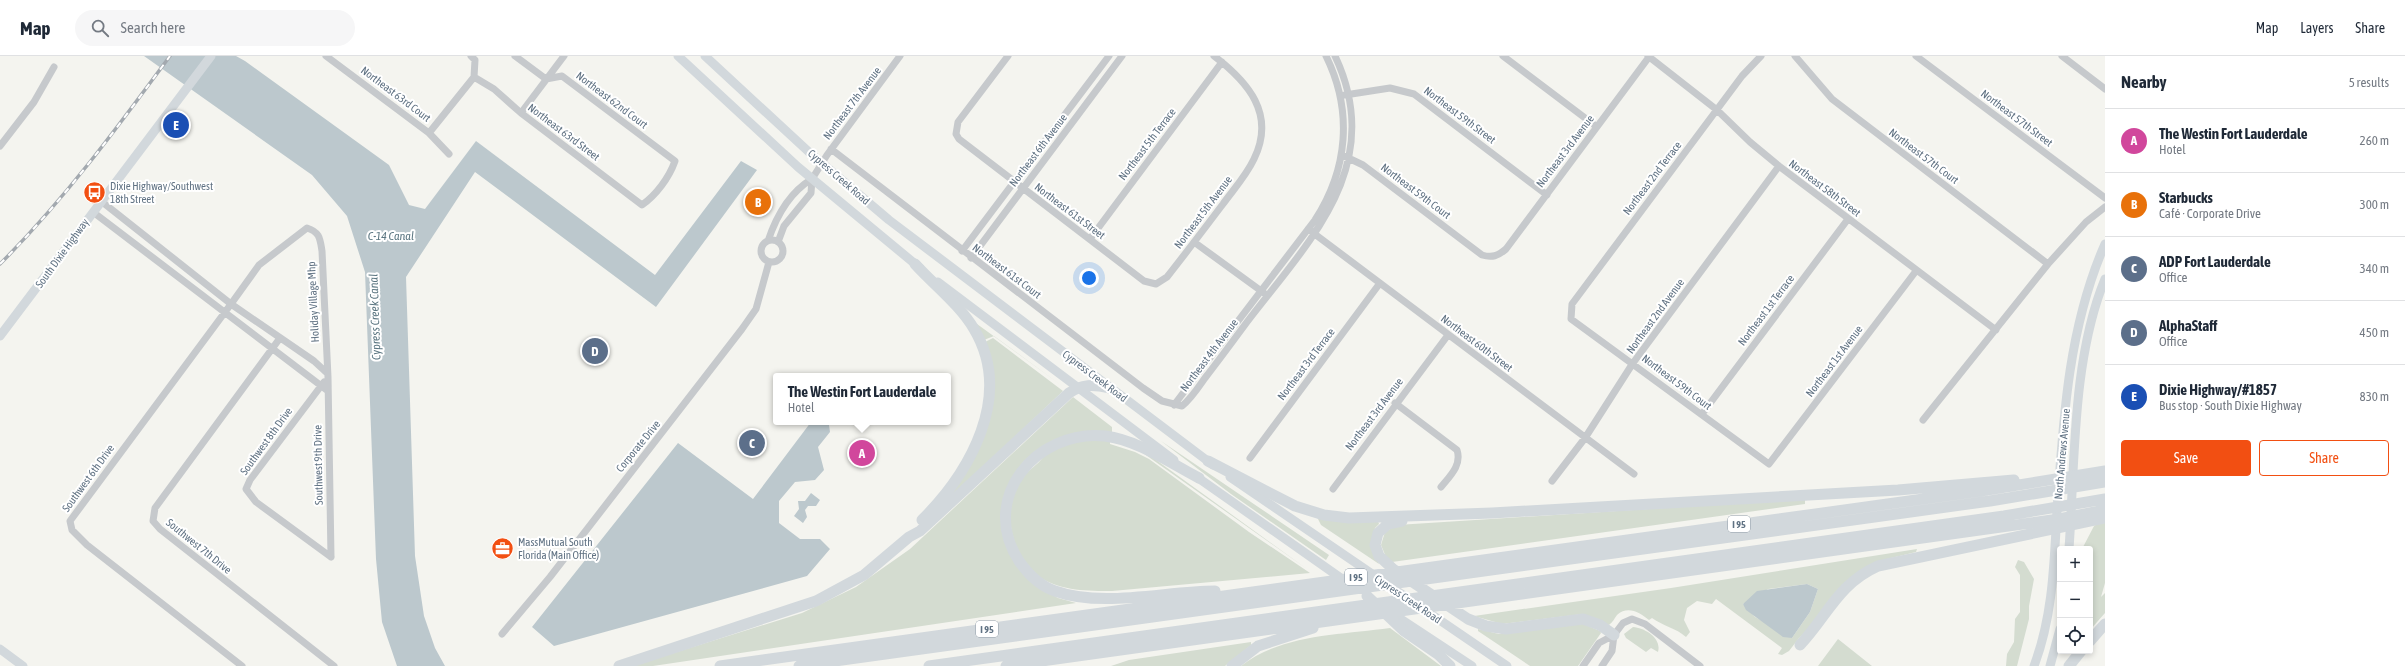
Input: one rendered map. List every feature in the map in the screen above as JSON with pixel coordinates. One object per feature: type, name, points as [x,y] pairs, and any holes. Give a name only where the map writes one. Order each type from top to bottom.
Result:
[{"type":"highway","points":[[909,537],[949,490],[970,457],[984,423],[990,387],[987,359],[974,329],[915,264]]},
{"type":"highway","points":[[619,666],[784,613],[822,598],[864,575],[909,537],[920,531],[1063,398],[1078,387],[1089,384],[1109,388]]},
{"type":"highway","points":[[1199,478],[1121,439],[1098,436],[1066,439],[1038,453],[1016,478],[1010,494],[1007,512],[1009,539],[1016,557],[1033,578],[1048,588],[1074,596],[1115,597],[1192,591],[1254,591]]},
{"type":"highway","points":[[1208,461],[1290,504],[1324,515],[1349,518],[1450,516],[1911,490],[2002,480],[2067,478]]},
{"type":"highway","name":"I 95","points":[[720,666],[2067,478],[2105,471]]},
{"type":"highway","points":[[799,666],[1990,501],[2105,482]]},
{"type":"highway","points":[[929,666],[2004,516],[2105,499]]},
{"type":"highway","points":[[1006,666],[1458,602],[1714,568],[2059,519],[2105,510]]},
{"type":"highway","points":[[1450,516],[1388,524],[1380,530],[1377,537],[1377,553],[1394,569],[1468,619],[1480,624],[1506,629],[1584,619],[1596,623],[1614,635]]},
{"type":"highway","points":[[1800,645],[1842,590],[1860,575],[1878,566],[2105,518]]},
{"type":"highway","points":[[1366,596],[1404,631],[1439,655],[1450,666]]},
{"type":"highway","points":[[1232,666],[1249,652],[1270,641],[1350,617]]},
{"type":"highway","points":[[2093,638],[2105,624]]},
{"type":"highway","points":[[2069,666],[2079,654]]},
{"type":"main road","name":"South Dixie Highway","points":[[0,336],[100,201],[211,56]]},
{"type":"main road","name":"Cypress Creek Road","points":[[678,56],[812,179],[915,264],[1199,478],[1366,596],[1472,666]]},
{"type":"main road","name":"Cypress Creek Road","points":[[706,56],[822,163],[890,220],[1109,388],[1208,461],[1507,666]]},
{"type":"main road","name":"North Andrews Avenue","points":[[2034,666],[2051,601],[2062,439],[2073,356],[2085,295],[2105,244]]},
{"type":"main road","name":"North Andrews Avenue","points":[[2069,546],[2076,443],[2084,358],[2096,299],[2105,279]]},
{"type":"main road","points":[[2050,666],[2057,640]]},
{"type":"main road","points":[[0,649],[23,666]]},
{"type":"street","name":"Northeast 63rd Court","points":[[326,56],[429,133],[449,154]]},
{"type":"street","points":[[429,133],[474,77],[475,60],[471,56]]},
{"type":"street","points":[[514,56],[546,79]]},
{"type":"street","points":[[521,113],[564,56]]},
{"type":"street","name":"Northeast 7th Avenue","points":[[822,163],[900,56]]},
{"type":"street","name":"Northeast 61st Street","points":[[1008,56],[958,122],[956,134],[962,144],[1144,281],[1156,284]]},
{"type":"street","name":"Northeast 6th Avenue","points":[[962,251],[1015,183],[1109,56]]},
{"type":"street","name":"Northeast 6th Avenue","points":[[972,258],[1122,56]]},
{"type":"street","points":[[1214,56],[1222,62]]},
{"type":"street","points":[[1326,56],[1344,95]]},
{"type":"street","points":[[1335,56],[1344,95]]},
{"type":"street","points":[[1503,56],[1597,127]]},
{"type":"street","name":"Northeast 2nd Terrace","points":[[1572,318],[1572,304],[1742,76],[1762,56]]},
{"type":"street","name":"Northeast 57th Court","points":[[1795,56],[1832,99],[2048,264]]},
{"type":"street","name":"Northeast 57th Street","points":[[1916,56],[2105,198]]},
{"type":"street","points":[[2062,56],[2105,89]]},
{"type":"street","name":"Northeast 3rd Avenue","points":[[1496,256],[1506,249],[1648,57]]},
{"type":"street","name":"Northeast 58th Street","points":[[1648,57],[1717,110],[1750,142],[1779,166],[1996,330]]},
{"type":"street","name":"Northeast 5th Avenue","points":[[1156,284],[1167,277],[1248,171],[1259,145],[1261,119],[1256,102],[1243,80],[1222,62]]},
{"type":"street","name":"Northeast 5th Terrace","points":[[1090,239],[1222,62]]},
{"type":"street","points":[[0,146],[27,111],[54,68]]},
{"type":"street","name":"Northeast 62nd Court","points":[[546,79],[562,76],[675,161],[671,172],[650,199],[642,205]]},
{"type":"street","name":"Northeast 63rd Street","points":[[474,77],[494,89],[521,113],[642,205]]},
{"type":"street","name":"Northeast 59th Street","points":[[1344,95],[1390,88],[1414,94],[1546,194]]},
{"type":"street","name":"Northeast 4th Avenue","points":[[1264,293],[1329,196],[1342,155],[1344,95]]},
{"type":"street","name":"Northeast 4th Avenue","points":[[1174,405],[1264,293],[1314,234],[1334,203],[1350,157],[1352,124],[1344,95]]},
{"type":"street","name":"Northeast 61st Court","points":[[831,149],[962,251],[1156,397],[1174,405]]},
{"type":"street","name":"Northeast 59th Court","points":[[1342,155],[1350,157],[1482,255],[1490,257],[1496,256]]},
{"type":"street","points":[[778,242],[782,248],[782,254],[776,261],[769,262],[764,258],[761,252],[763,245],[768,241],[776,219],[802,185],[812,179],[822,163]]},
{"type":"street","name":"Northeast 2nd Avenue","points":[[1552,481],[1585,438],[1633,363],[1779,166]]},
{"type":"street","points":[[778,242],[784,226],[811,193],[812,179]]},
{"type":"street","name":"Holiday Village Mhp","points":[[100,201],[231,304],[314,361],[327,375]]},
{"type":"street","points":[[1923,420],[2048,264],[2086,222],[2105,207]]},
{"type":"street","points":[[93,212],[328,391]]},
{"type":"street","name":"Northeast 1st Terrace","points":[[1702,414],[1848,219]]},
{"type":"street","name":"Holiday Village Mhp","points":[[231,304],[259,265],[307,228],[315,230],[320,237],[327,375]]},
{"type":"street","name":"Northeast 60th Street","points":[[1308,229],[1634,474]]},
{"type":"street","points":[[768,241],[778,242]]},
{"type":"street","points":[[1194,242],[1264,293]]},
{"type":"street","name":"Corporate Drive","points":[[502,634],[550,577],[742,329],[756,309],[769,262]]},
{"type":"street","name":"Northeast 1st Avenue","points":[[1769,464],[1916,271]]},
{"type":"street","name":"Northeast 3rd Terrace","points":[[1250,458],[1380,283]]},
{"type":"street","name":"Southwest 6th Drive","points":[[231,304],[70,521],[72,530],[87,544],[242,666]]},
{"type":"street","name":"Northeast 59th Court","points":[[1572,318],[1769,464]]},
{"type":"street","name":"Northeast 3rd Avenue","points":[[1333,489],[1395,403],[1448,335]]},
{"type":"street","name":"Southwest 7th Drive","points":[[280,338],[156,508],[154,521],[160,529],[334,666]]},
{"type":"street","name":"Southwest 8th Drive","points":[[327,375],[250,480],[246,489],[256,502],[331,557]]},
{"type":"street","name":"Southwest 9th Drive","points":[[327,375],[331,557]]},
{"type":"street","points":[[1395,403],[1454,446],[1459,456],[1457,466],[1441,487]]},
{"type":"street","points":[[1583,666],[1599,643],[1614,635],[1626,621],[1639,621],[1700,666]]},
{"type":"street","points":[[1602,666],[1612,651],[1614,635]]},
{"type":"shaded area","points":[[977,324],[994,336],[984,340],[976,326]]},
{"type":"shaded area","points":[[993,338],[1063,391],[946,502],[988,425],[985,342]]},
{"type":"shaded area","points":[[1073,397],[1112,427],[1112,434],[1090,433],[1069,436],[1049,443],[1026,459],[1018,469],[1013,480],[1005,535],[1042,589],[1058,598],[1076,603],[653,666],[632,666],[802,613],[856,587],[910,549]]},
{"type":"shaded area","points":[[1079,441],[1110,441],[1110,444],[1135,452],[1149,459],[1249,532],[1310,573],[1112,591],[1066,588],[1041,578],[1031,570],[1023,559],[1017,546],[1012,533],[1010,505],[1020,480],[1049,451],[1061,445]]},
{"type":"shaded area","points":[[1161,441],[1329,555],[1326,560],[1231,494]]},
{"type":"shaded area","points":[[1143,453],[1152,457],[1307,569]]},
{"type":"shaded area","points":[[1805,499],[1805,504],[1392,562],[1386,557],[1381,545],[1385,532],[1397,525]]},
{"type":"shaded area","points":[[1317,517],[1378,521],[1379,524],[1375,528],[1371,548],[1379,564],[1321,525]]},
{"type":"shaded area","points":[[2105,518],[2105,583],[2101,597],[2105,593],[2105,613],[2093,627],[2093,546],[2084,546],[2094,526]]},
{"type":"shaded area","points":[[1917,549],[1916,552],[1883,560],[1799,638],[1789,651],[1782,655],[1778,654],[1782,648],[1716,599],[1712,604],[1697,601],[1687,608],[1684,620],[1690,632],[1686,637],[1678,631],[1652,618],[1649,620],[1630,610],[1621,612],[1609,625],[1583,614],[1502,624],[1474,616],[1671,588]],"holes":[[[1807,584],[1818,589],[1810,612],[1792,638],[1755,617],[1743,604],[1768,589]]]},
{"type":"shaded area","points":[[2018,560],[2024,562],[2034,579],[2029,606],[2029,619],[2017,666],[2006,666],[2007,654],[2014,642],[2015,619],[2020,612],[2020,575],[2015,567]]},
{"type":"shaded area","points":[[1581,623],[1600,631],[1601,633],[1578,666],[1530,666],[1478,631],[1478,629],[1499,634]]},
{"type":"shaded area","points":[[1633,627],[1643,629],[1655,638],[1659,647],[1658,652],[1651,648],[1646,652],[1626,638],[1624,634]]},
{"type":"shaded area","points":[[1390,628],[1441,666],[1241,666],[1257,655],[1293,642],[1332,635]]},
{"type":"shaded area","points":[[1838,639],[1872,666],[1818,666]]},
{"type":"shaded area","points":[[1251,642],[1251,645],[1225,666],[1111,666],[1129,660]]},
{"type":"water","name":"C-14 Canal","points":[[144,56],[236,56],[245,61],[389,165],[409,205],[425,209],[476,141],[655,275],[741,161],[757,170],[656,307],[475,172],[406,277],[415,556],[424,616],[435,648],[445,666],[397,666],[382,622],[376,559],[365,272],[347,216],[312,175]]},
{"type":"water","points":[[809,425],[829,425],[830,432],[818,447],[824,470],[815,480],[795,482],[779,501],[779,523],[800,539],[820,539],[830,549],[807,576],[554,646],[532,627],[678,443],[753,499]]},
{"type":"water","points":[[811,493],[820,500],[816,506],[808,506],[805,510],[807,517],[803,523],[794,516],[799,509],[798,501],[805,501]]},
{"type":"water","points":[[1807,584],[1818,589],[1810,612],[1792,638],[1783,637],[1746,610],[1743,604],[1757,591]]},
{"type":"railway","points":[[0,264],[24,240],[68,189],[110,137],[170,56]]},
{"type":"place","name":"Dixie Highway/#1857","points":[[176,125]]},
{"type":"place","name":"Dixie Highway/Southwest 18th Street","points":[[95,192]]},
{"type":"place","name":"Starbucks","points":[[758,202]]},
{"type":"place","name":"AlphaStaff","points":[[595,351]]},
{"type":"place","name":"ADP Fort Lauderdale","points":[[752,443]]},
{"type":"place","name":"The Westin Fort Lauderdale","points":[[862,453]]},
{"type":"place","name":"MassMutual South Florida (Main Office)","points":[[502,548]]},
{"type":"water label","name":"Cypress Creek Canal","points":[[375,317]]}]
